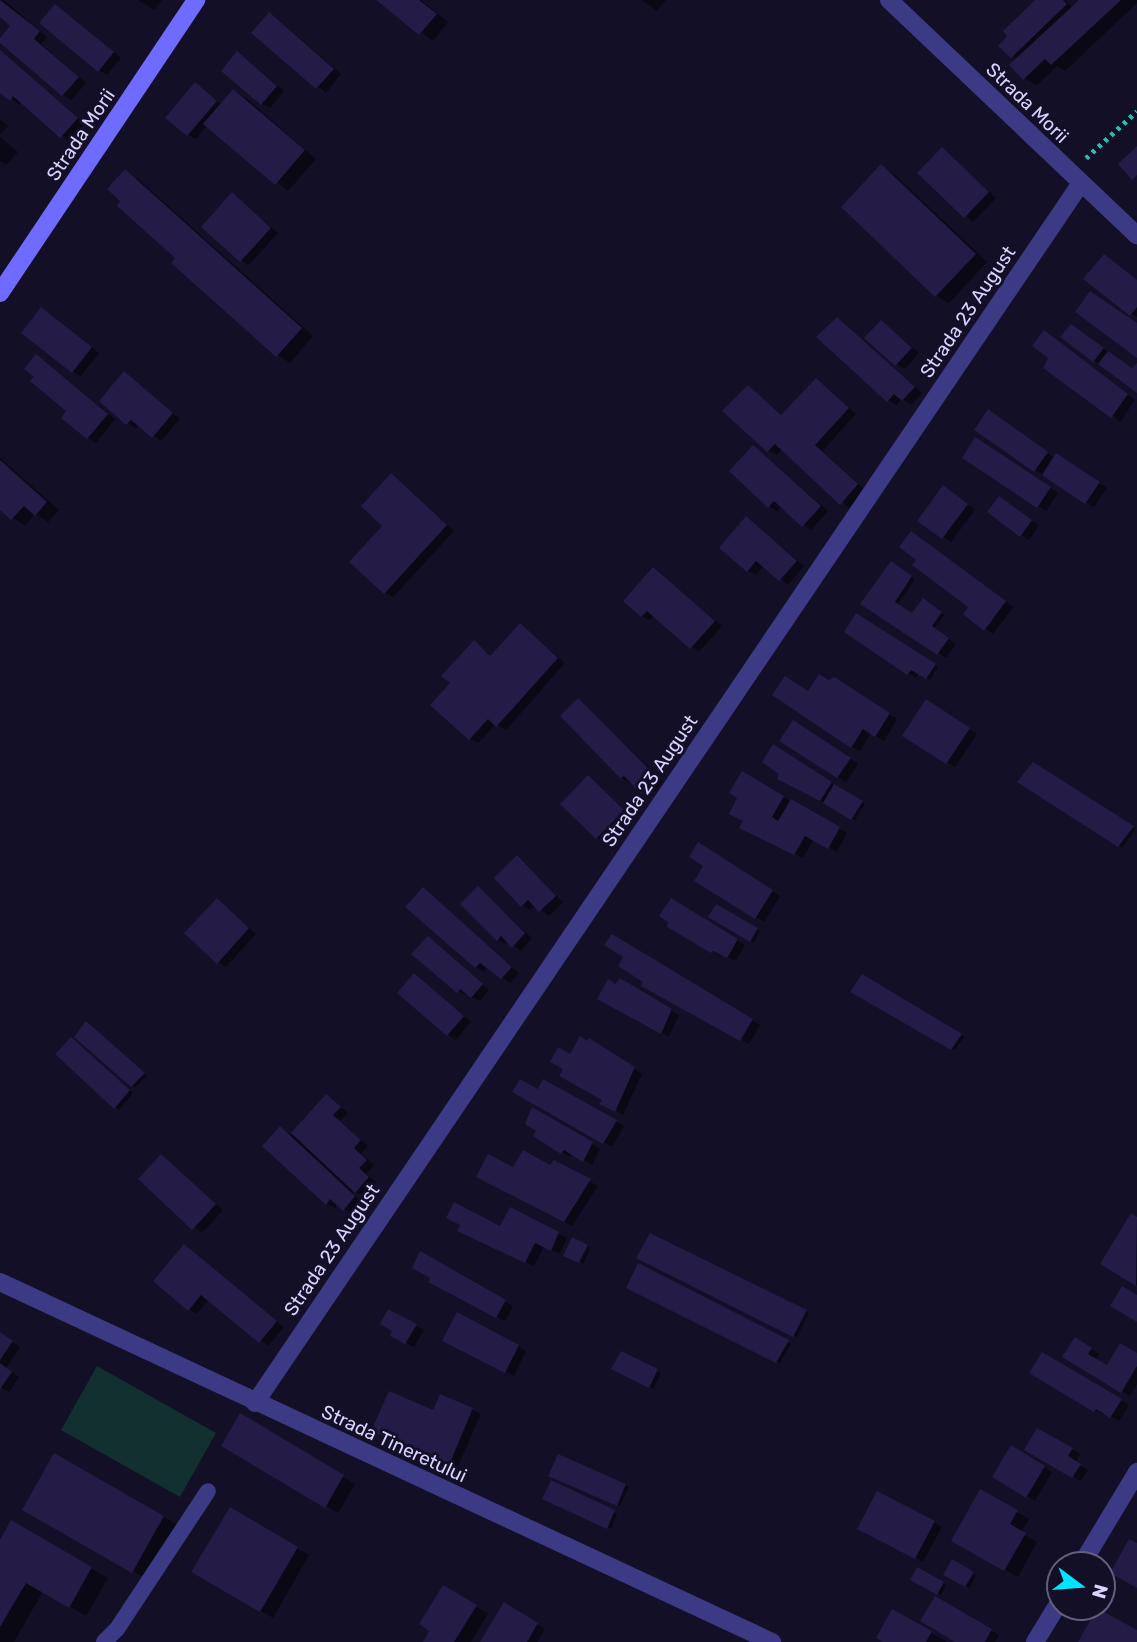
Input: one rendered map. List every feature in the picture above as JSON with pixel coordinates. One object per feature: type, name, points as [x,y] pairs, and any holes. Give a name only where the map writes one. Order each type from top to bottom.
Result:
[{"type":"main road","name":"Strada Morii","points":[[0,293],[197,0]]},
{"type":"street","name":"Strada Morii","points":[[890,0],[1137,235]]},
{"type":"street","name":"Strada 23 August","points":[[255,1403],[1075,178]]},
{"type":"street","name":"Strada Tineretului","points":[[0,1282],[772,1642]]},
{"type":"street","points":[[1089,1551],[1137,1472]]},
{"type":"street","points":[[1035,1642],[1048,1621]]},
{"type":"lane","points":[[104,1642],[117,1629],[208,1491]]},
{"type":"path","points":[[1075,178],[1137,111]]},
{"type":"green space","points":[[97,1366],[216,1433],[180,1497],[61,1430]]},
{"type":"building","points":[[0,0],[40,31],[34,39],[79,77],[62,96],[0,43],[0,38],[10,26],[0,17]]},
{"type":"building","points":[[376,0],[419,0],[437,14],[419,35]]},
{"type":"building","points":[[1035,0],[1063,0],[1067,4],[1011,58],[998,46],[1007,36],[1003,31]]},
{"type":"building","points":[[1079,0],[1121,0],[1051,65],[1045,59],[1023,80],[1009,65]]},
{"type":"building","points":[[55,4],[114,52],[98,72],[39,23]]},
{"type":"building","points":[[269,12],[334,69],[316,89],[251,33]]},
{"type":"building","points":[[0,50],[78,118],[60,138],[13,96],[10,101],[0,93]]},
{"type":"building","points":[[237,51],[277,86],[261,105],[221,71]]},
{"type":"building","points":[[195,82],[217,101],[187,136],[165,118]]},
{"type":"building","points":[[233,89],[305,150],[275,185],[203,124]]},
{"type":"building","points":[[1137,146],[1137,175],[1132,180],[1118,164]]},
{"type":"building","points":[[942,147],[989,192],[964,218],[917,173]]},
{"type":"building","points":[[881,164],[976,254],[935,297],[841,207]]},
{"type":"building","points":[[125,169],[302,328],[276,357],[171,263],[175,258],[117,206],[120,201],[107,189]]},
{"type":"building","points":[[232,192],[271,228],[240,262],[201,227]]},
{"type":"building","points":[[1104,254],[1137,280],[1137,307],[1130,316],[1083,279]]},
{"type":"building","points":[[1090,291],[1137,323],[1137,358],[1075,312]]},
{"type":"building","points":[[41,307],[92,347],[72,373],[21,333]]},
{"type":"building","points":[[837,317],[915,387],[902,401],[894,394],[887,402],[816,337]]},
{"type":"building","points":[[881,320],[912,348],[895,366],[864,338]]},
{"type":"building","points":[[1071,324],[1104,348],[1093,362],[1060,337]]},
{"type":"building","points":[[1044,330],[1128,394],[1111,418],[1043,368],[1048,358],[1032,346]]},
{"type":"building","points":[[1108,351],[1132,368],[1137,363],[1137,393],[1098,364]]},
{"type":"building","points":[[36,354],[108,414],[87,439],[61,418],[66,411],[30,381],[34,377],[24,369]]},
{"type":"building","points":[[124,371],[173,413],[152,438],[131,420],[126,425],[99,401]]},
{"type":"building","points":[[816,378],[849,408],[815,445],[858,484],[840,505],[775,444],[767,452],[722,411],[748,385],[781,415]]},
{"type":"building","points":[[988,409],[1048,452],[1034,472],[974,430]]},
{"type":"building","points":[[975,437],[1051,487],[1037,508],[962,458]]},
{"type":"building","points":[[753,445],[821,506],[802,527],[774,501],[768,508],[729,471]]},
{"type":"building","points":[[1056,453],[1100,482],[1085,504],[1042,475]]},
{"type":"building","points":[[0,460],[47,502],[35,516],[24,506],[11,520],[0,510]]},
{"type":"building","points":[[391,473],[447,525],[384,594],[349,562],[382,526],[361,506]]},
{"type":"building","points":[[943,485],[968,504],[942,539],[917,521]]},
{"type":"building","points":[[999,496],[1032,520],[1020,537],[987,512]]},
{"type":"building","points":[[746,516],[797,561],[779,581],[756,561],[747,572],[719,548]]},
{"type":"building","points":[[911,531],[1006,601],[984,631],[963,614],[968,607],[912,565],[916,560],[899,547]]},
{"type":"building","points":[[891,561],[912,576],[895,602],[912,613],[923,598],[942,612],[932,626],[949,638],[937,655],[860,604]]},
{"type":"building","points":[[653,567],[715,621],[690,649],[647,611],[641,617],[623,601]]},
{"type":"building","points":[[856,613],[936,664],[926,679],[911,670],[907,675],[844,632]]},
{"type":"building","points":[[520,623],[558,658],[496,727],[488,719],[469,740],[430,705],[450,683],[441,676],[474,640],[490,656]]},
{"type":"building","points":[[819,674],[829,680],[834,677],[890,713],[875,737],[863,729],[851,748],[772,695],[785,676],[808,691]]},
{"type":"building","points":[[578,698],[656,776],[641,794],[624,776],[620,778],[560,716]]},
{"type":"building","points":[[926,699],[970,728],[946,764],[902,736]]},
{"type":"building","points":[[793,720],[851,758],[837,778],[779,741]]},
{"type":"building","points":[[773,744],[832,782],[820,801],[777,779],[779,774],[762,762]]},
{"type":"building","points":[[1033,762],[1134,826],[1118,847],[1017,782]]},
{"type":"building","points":[[742,771],[784,796],[772,817],[778,821],[791,799],[840,827],[828,849],[805,836],[794,855],[739,828],[743,821],[729,814],[737,798],[729,793]]},
{"type":"building","points":[[588,775],[624,810],[596,839],[560,804]]},
{"type":"building","points":[[834,784],[863,801],[851,820],[823,803]]},
{"type":"building","points":[[698,842],[773,890],[755,919],[694,881],[703,866],[689,857]]},
{"type":"building","points":[[517,855],[556,896],[539,912],[528,900],[521,907],[494,878]]},
{"type":"building","points":[[478,886],[525,933],[512,948],[501,936],[497,941],[460,904]]},
{"type":"building","points":[[423,887],[512,967],[501,979],[480,963],[475,968],[405,907]]},
{"type":"building","points":[[217,898],[249,928],[217,964],[184,933]]},
{"type":"building","points":[[671,898],[738,939],[727,958],[713,951],[711,953],[667,927],[668,922],[659,916]]},
{"type":"building","points":[[716,904],[758,928],[750,942],[708,917]]},
{"type":"building","points":[[612,934],[753,1019],[740,1041],[641,986],[643,982],[618,966],[623,957],[604,945]]},
{"type":"building","points":[[428,936],[483,984],[471,998],[460,989],[457,993],[411,954]]},
{"type":"building","points":[[414,973],[464,1016],[447,1036],[397,993]]},
{"type":"building","points":[[862,974],[962,1034],[951,1050],[850,992]]},
{"type":"building","points":[[620,978],[672,1009],[661,1034],[597,999],[608,979],[615,984]]},
{"type":"building","points":[[86,1021],[145,1073],[131,1087],[74,1037]]},
{"type":"building","points":[[580,1036],[587,1041],[589,1038],[635,1067],[615,1112],[599,1104],[602,1100],[559,1076],[563,1069],[550,1062],[558,1047],[570,1054]]},
{"type":"building","points":[[71,1037],[130,1090],[114,1109],[55,1054]]},
{"type":"building","points":[[520,1079],[538,1089],[543,1079],[617,1120],[603,1144],[512,1092]]},
{"type":"building","points":[[326,1094],[341,1107],[333,1115],[361,1140],[354,1148],[367,1160],[359,1168],[369,1177],[355,1193],[291,1133]]},
{"type":"building","points":[[532,1107],[593,1142],[583,1162],[564,1150],[561,1154],[533,1136],[536,1131],[525,1124]]},
{"type":"building","points":[[280,1126],[355,1196],[343,1211],[330,1199],[326,1205],[262,1146]]},
{"type":"building","points":[[523,1150],[550,1165],[554,1160],[591,1179],[564,1222],[476,1177],[488,1154],[513,1167]]},
{"type":"building","points":[[161,1154],[216,1204],[192,1230],[138,1179]]},
{"type":"building","points":[[454,1202],[500,1226],[510,1207],[559,1232],[551,1251],[535,1243],[525,1263],[457,1231],[460,1225],[446,1218]]},
{"type":"building","points":[[1131,1213],[1137,1217],[1136,1286],[1100,1264]]},
{"type":"building","points":[[650,1233],[807,1310],[793,1337],[636,1258]]},
{"type":"building","points":[[572,1237],[588,1245],[579,1263],[563,1256]]},
{"type":"building","points":[[184,1244],[277,1321],[259,1343],[201,1295],[188,1311],[153,1281]]},
{"type":"building","points":[[420,1251],[506,1300],[496,1318],[428,1282],[430,1278],[412,1268]]},
{"type":"building","points":[[638,1263],[789,1340],[776,1363],[626,1288]]},
{"type":"building","points":[[1122,1286],[1137,1295],[1137,1322],[1110,1306]]},
{"type":"building","points":[[388,1309],[417,1324],[405,1344],[390,1336],[392,1331],[380,1324]]},
{"type":"building","points":[[457,1312],[519,1345],[505,1373],[442,1341]]},
{"type":"building","points":[[0,1332],[13,1341],[0,1360]]},
{"type":"building","points":[[1075,1337],[1092,1348],[1088,1354],[1107,1365],[1120,1343],[1137,1353],[1137,1366],[1121,1393],[1062,1357]]},
{"type":"building","points":[[621,1351],[658,1369],[649,1388],[611,1369]]},
{"type":"building","points":[[1042,1352],[1122,1399],[1110,1418],[1096,1409],[1094,1412],[1029,1373]]},
{"type":"building","points":[[0,1363],[12,1372],[0,1389]]},
{"type":"building","points":[[389,1391],[433,1410],[440,1394],[473,1408],[449,1465],[371,1431]]},
{"type":"building","points":[[240,1413],[344,1475],[325,1508],[221,1446]]},
{"type":"building","points":[[1037,1428],[1073,1448],[1068,1456],[1081,1464],[1072,1478],[1024,1450]]},
{"type":"building","points":[[1011,1445],[1045,1466],[1026,1498],[992,1477]]},
{"type":"building","points":[[54,1453],[164,1516],[132,1573],[22,1510]]},
{"type":"building","points":[[558,1454],[626,1484],[617,1506],[548,1476]]},
{"type":"building","points":[[551,1480],[615,1510],[607,1529],[542,1499]]},
{"type":"building","points":[[980,1489],[1018,1510],[1010,1524],[1026,1533],[1004,1571],[951,1541]]},
{"type":"building","points":[[877,1491],[935,1521],[915,1559],[857,1529]]},
{"type":"building","points":[[230,1507],[298,1547],[260,1612],[191,1572]]},
{"type":"building","points":[[11,1520],[92,1567],[69,1608],[26,1583],[0,1627],[0,1540]]},
{"type":"building","points":[[1129,1539],[1137,1543],[1137,1588],[1116,1576],[1116,1562]]},
{"type":"building","points":[[952,1559],[974,1572],[965,1587],[943,1575]]},
{"type":"building","points":[[917,1567],[944,1582],[937,1595],[910,1580]]},
{"type":"building","points":[[443,1585],[477,1605],[454,1642],[423,1642],[429,1631],[419,1624]]},
{"type":"building","points":[[935,1596],[992,1629],[985,1642],[955,1642],[920,1621]]},
{"type":"building","points":[[504,1602],[538,1623],[527,1642],[480,1642]]},
{"type":"building","points":[[892,1609],[932,1631],[926,1642],[883,1642],[876,1638]]},
{"type":"building","points":[[1116,1618],[1137,1630],[1137,1642],[1078,1642],[1090,1621],[1116,1621]]}]
